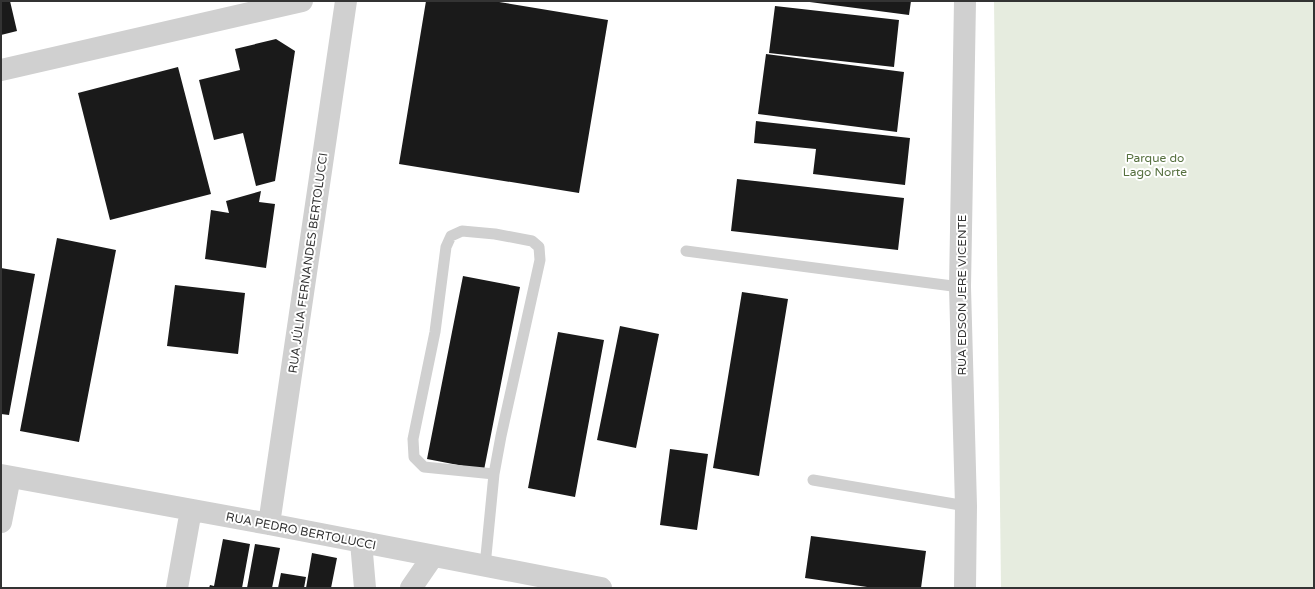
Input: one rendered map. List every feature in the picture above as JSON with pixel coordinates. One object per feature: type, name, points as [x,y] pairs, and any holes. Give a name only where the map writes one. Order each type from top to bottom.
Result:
[{"type":"street","points":[[1,70],[302,1]]},
{"type":"street","name":"RUA JÚLIA FERNANDES BERTOLUCCI","points":[[269,524],[346,1]]},
{"type":"street","name":"RUA EDSON JERE VICENTE","points":[[965,1],[960,287],[966,506],[965,588]]},
{"type":"street","points":[[1,522],[6,476]]},
{"type":"street","name":"RUA PEDRO BERTOLUCCI","points":[[6,476],[269,524],[601,588]]},
{"type":"street","points":[[176,588],[191,510]]},
{"type":"street","points":[[361,542],[365,588]]},
{"type":"street","points":[[411,588],[433,556]]},
{"type":"lane","points":[[485,566],[494,474],[540,260],[539,247],[532,241],[495,234],[462,231],[451,236],[446,246],[435,332],[413,439],[414,457],[424,467],[494,474]]},
{"type":"lane","points":[[686,251],[960,287]]},
{"type":"lane","points":[[812,480],[966,506]]},
{"type":"green space","name":"Parque do Lago Norte","points":[[994,1],[1314,1],[1314,588],[1001,588]]},
{"type":"building","points":[[1,1],[10,1],[17,31],[1,35]]},
{"type":"building","points":[[426,1],[493,1],[608,20],[579,193],[399,164]]},
{"type":"building","points":[[802,1],[911,1],[909,15]]},
{"type":"building","points":[[775,6],[899,20],[894,67],[769,53]]},
{"type":"building","points":[[276,39],[295,51],[275,181],[256,186],[243,133],[214,140],[199,80],[240,70],[235,49]]},
{"type":"building","points":[[766,54],[904,72],[897,132],[758,114]]},
{"type":"building","points":[[178,67],[211,194],[110,220],[78,93]]},
{"type":"building","points":[[756,121],[910,138],[905,185],[813,174],[816,149],[754,143]]},
{"type":"building","points":[[737,179],[904,198],[898,250],[731,231]]},
{"type":"building","points":[[261,191],[259,202],[275,204],[266,268],[205,259],[211,210],[229,213],[226,201]]},
{"type":"building","points":[[57,238],[116,250],[79,442],[20,431]]},
{"type":"building","points":[[1,268],[35,274],[9,415],[1,414]]},
{"type":"building","points":[[463,276],[520,287],[484,470],[427,459]]},
{"type":"building","points":[[175,285],[245,293],[238,354],[167,346]]},
{"type":"building","points":[[742,292],[788,299],[759,476],[713,468]]},
{"type":"building","points":[[620,326],[659,334],[636,448],[597,440]]},
{"type":"building","points":[[558,332],[604,340],[575,497],[528,488]]},
{"type":"building","points":[[670,449],[708,454],[697,530],[660,525]]},
{"type":"building","points":[[811,536],[926,551],[921,588],[874,588],[805,578]]},
{"type":"building","points":[[223,539],[250,544],[242,588],[209,588],[210,585],[214,586]]},
{"type":"building","points":[[255,544],[280,548],[272,588],[247,588]]},
{"type":"building","points":[[312,553],[337,558],[331,588],[306,588]]},
{"type":"building","points":[[281,573],[306,577],[304,588],[278,588]]}]
